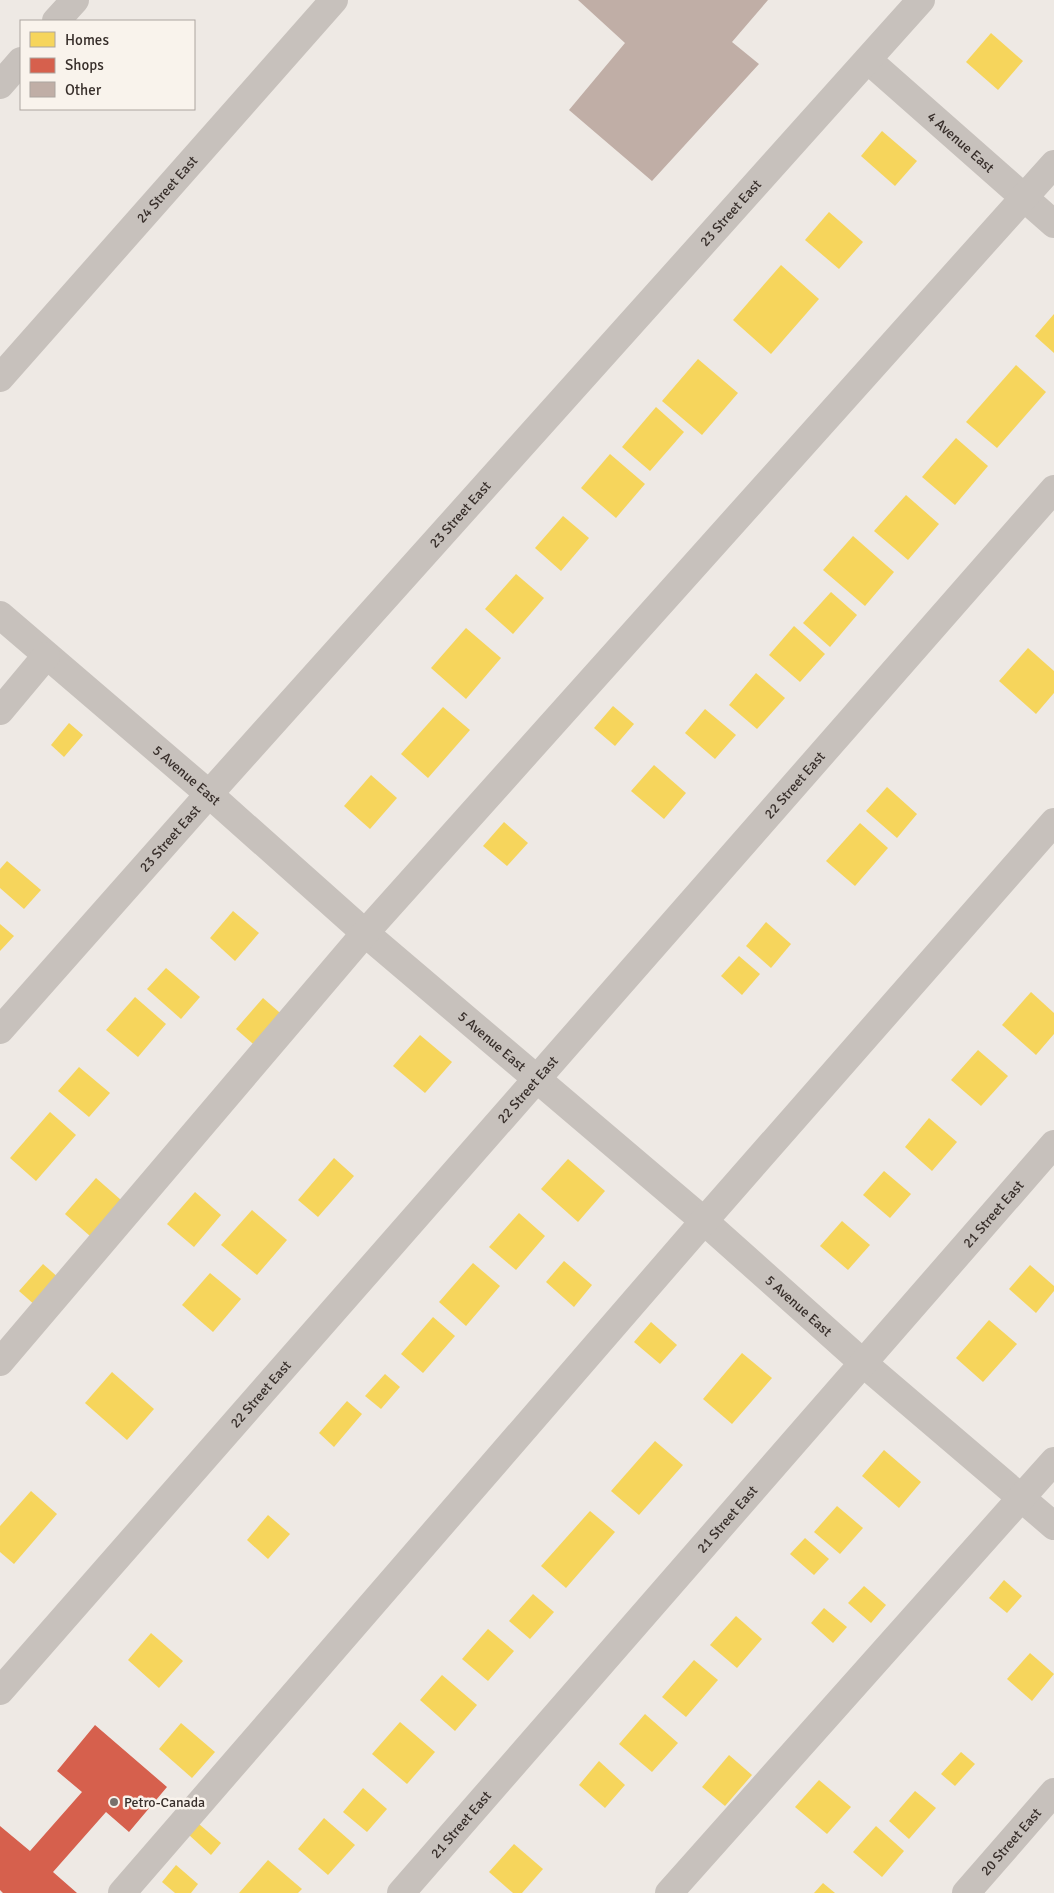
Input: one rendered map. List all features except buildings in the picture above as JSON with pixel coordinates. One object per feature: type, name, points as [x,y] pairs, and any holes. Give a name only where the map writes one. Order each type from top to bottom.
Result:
[{"type":"street","points":[[57,20],[75,0]]},
{"type":"street","name":"24 Street East","points":[[0,378],[334,0]]},
{"type":"street","name":"23 Street East","points":[[0,1030],[209,794],[921,0]]},
{"type":"street","name":"4 Avenue East","points":[[868,60],[1054,224]]},
{"type":"street","points":[[0,85],[20,62]]},
{"type":"street","points":[[0,1362],[365,933],[1054,164]]},
{"type":"street","name":"22 Street East","points":[[5,1674],[538,1080],[1054,489]]},
{"type":"street","name":"5 Avenue East","points":[[0,615],[209,794],[365,933],[704,1221],[863,1362],[1054,1526]]},
{"type":"street","points":[[0,711],[46,656]]},
{"type":"street","points":[[122,1893],[704,1221],[1054,822]]},
{"type":"street","name":"21 Street East","points":[[401,1893],[1054,1144]]},
{"type":"street","points":[[669,1893],[1054,1461]]},
{"type":"street","name":"20 Street East","points":[[966,1893],[1054,1792]]},
{"type":"place","name":"Petro-Canada","points":[[114,1802]]}]
